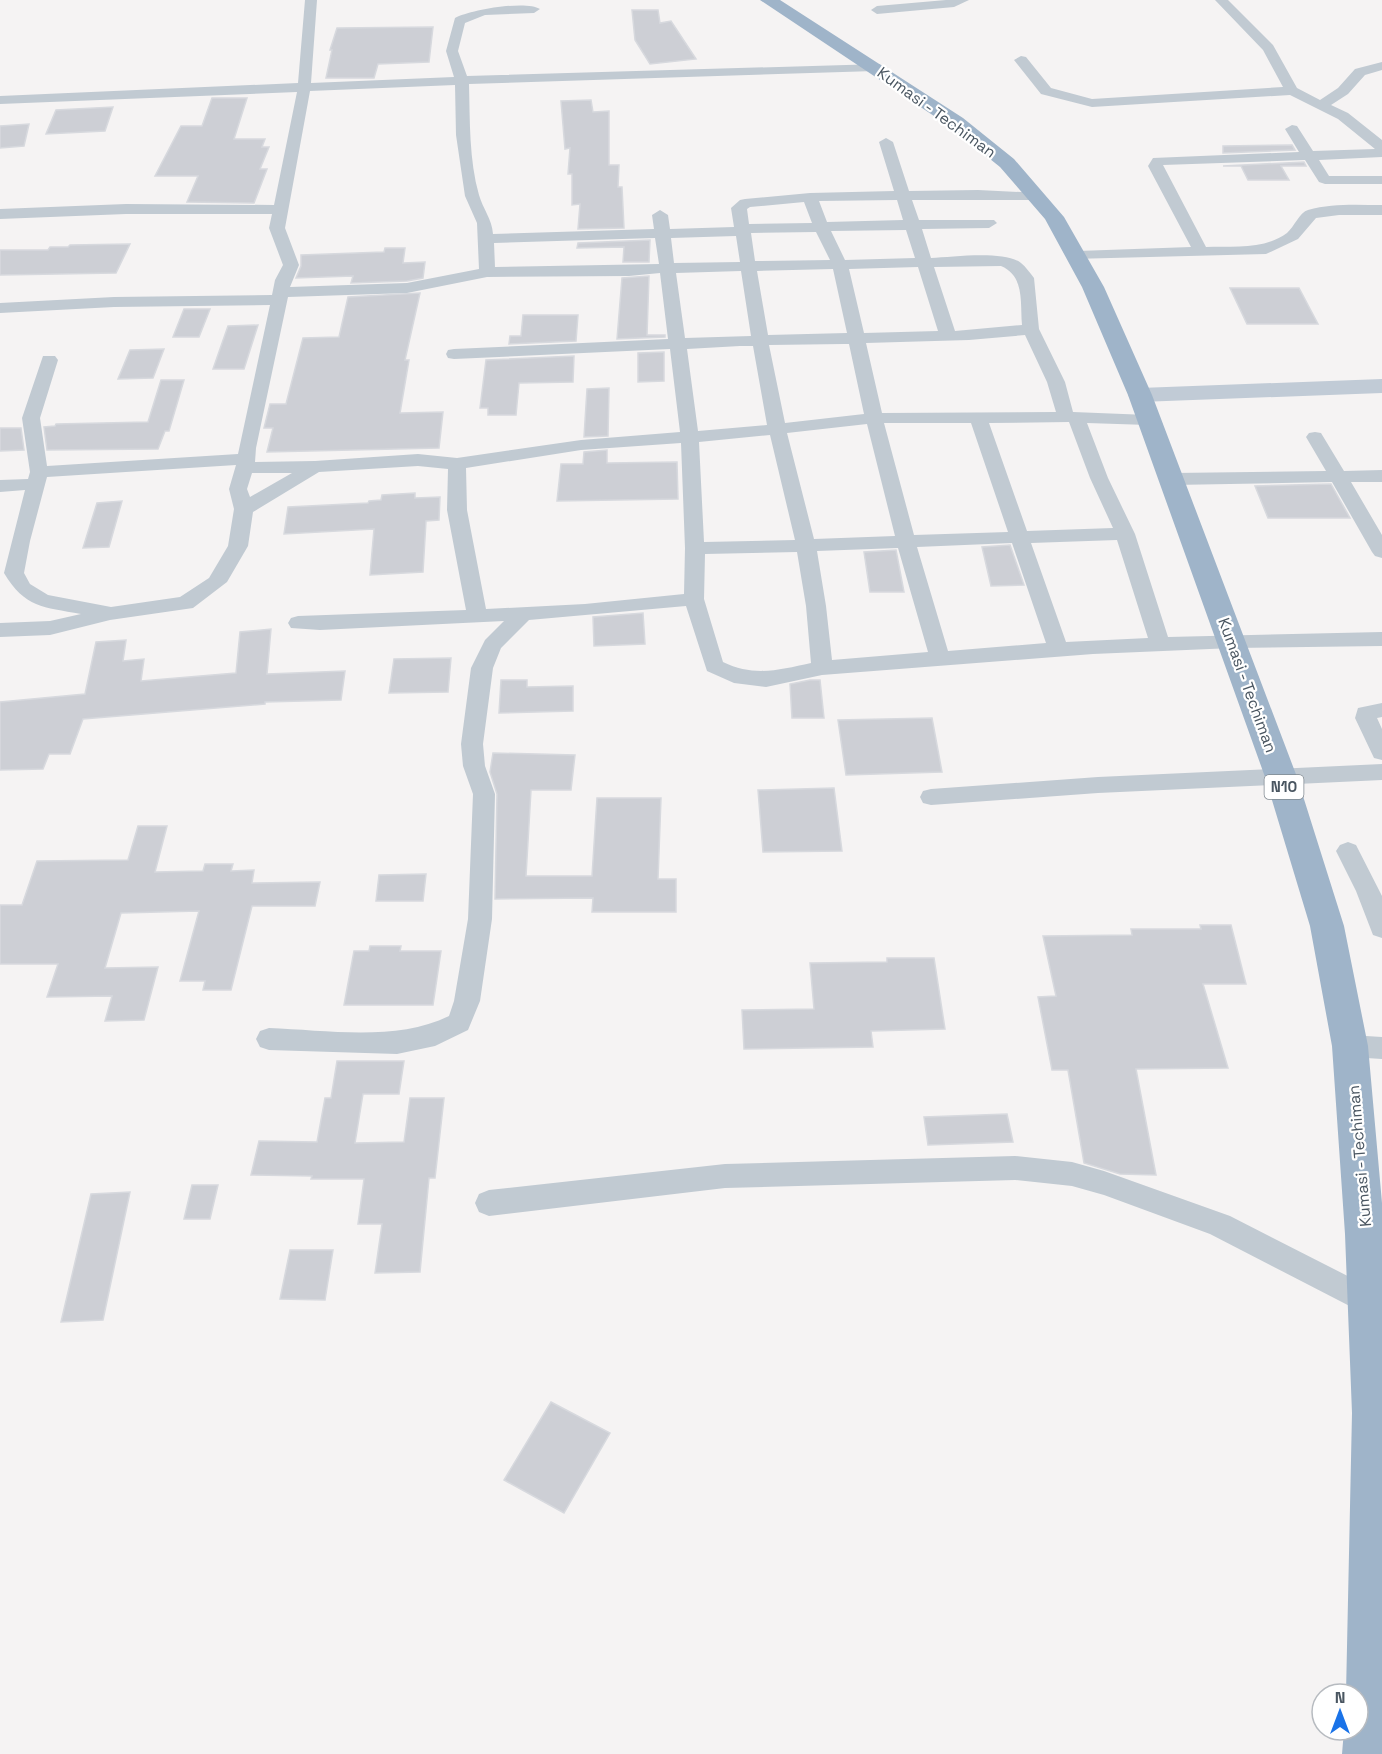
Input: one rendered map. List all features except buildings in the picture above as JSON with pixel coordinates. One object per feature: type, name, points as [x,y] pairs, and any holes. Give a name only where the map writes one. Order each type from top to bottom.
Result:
[{"type":"highway","name":"Kumasi - Techiman","points":[[768,0],[875,67],[975,137],[1007,163],[1054,217],[1078,256],[1173,479],[1281,777],[1327,926],[1350,1046],[1369,1302],[1373,1448],[1372,1668],[1367,1754]]},
{"type":"main road","points":[[1144,408],[1382,386]]},
{"type":"street","points":[[0,630],[50,628],[111,614],[186,603],[217,582],[238,546],[244,508],[238,489],[280,296],[291,265],[290,258],[280,242],[277,228],[304,89],[310,0]]},
{"type":"street","points":[[877,10],[954,3],[963,0]]},
{"type":"street","points":[[1221,0],[1268,48],[1292,91]]},
{"type":"street","points":[[487,272],[485,223],[472,196],[463,135],[462,81],[452,51],[459,21],[465,16],[480,12],[534,9]]},
{"type":"street","points":[[1021,60],[1046,91],[1092,103],[1292,91],[1357,126],[1382,148]]},
{"type":"street","points":[[1321,105],[1343,91],[1360,72],[1382,66]]},
{"type":"street","points":[[0,100],[875,67]]},
{"type":"street","points":[[1292,129],[1324,179],[1330,181],[1382,180]]},
{"type":"street","points":[[886,142],[948,336]]},
{"type":"street","points":[[1201,251],[1155,166],[1158,160],[1382,153]]},
{"type":"street","points":[[822,668],[816,606],[806,546],[777,429],[739,208],[745,203],[810,198],[978,194],[1038,196]]},
{"type":"street","points":[[978,194],[1003,261]]},
{"type":"street","points":[[810,198],[821,227],[840,265],[854,338],[874,418],[940,658]]},
{"type":"street","points":[[0,214],[126,209],[282,210]]},
{"type":"street","points":[[1078,256],[1266,249],[1300,231],[1310,214],[1340,210],[1382,210]]},
{"type":"street","points":[[660,215],[690,436],[695,548],[694,599],[714,666],[734,676],[766,680],[822,668],[1160,643],[1382,639]]},
{"type":"street","points":[[485,239],[989,223]]},
{"type":"street","points":[[0,308],[407,288],[487,272],[629,271],[667,268],[1003,261],[1015,266],[1026,278],[1031,329],[1125,534],[1160,643]]},
{"type":"street","points":[[454,354],[760,340],[887,339],[984,335],[1031,329]]},
{"type":"street","points":[[49,360],[31,417],[38,478],[14,573],[23,588],[42,600],[111,614]]},
{"type":"street","points":[[0,486],[38,478],[245,464],[315,467],[418,459],[456,464],[581,445],[777,429],[874,418],[1071,418],[1144,408]]},
{"type":"street","points":[[978,417],[1017,536],[1059,651]]},
{"type":"street","points":[[1315,437],[1339,477],[1375,524],[1382,552]]},
{"type":"street","points":[[456,464],[457,510],[477,615]]},
{"type":"street","points":[[244,508],[315,467]]},
{"type":"street","points":[[1173,479],[1382,476]]},
{"type":"street","points":[[695,548],[1125,534]]},
{"type":"street","points":[[298,623],[624,609],[694,599]]},
{"type":"street","points":[[269,1039],[397,1043],[435,1035],[459,1023],[466,1001],[480,919],[484,794],[474,766],[472,744],[482,668],[492,645],[522,615]]},
{"type":"street","points":[[1382,710],[1366,714],[1366,718],[1382,752]]},
{"type":"street","points":[[931,796],[1098,785],[1382,772]]},
{"type":"street","points":[[1348,851],[1368,891],[1382,928]]},
{"type":"street","points":[[1350,1046],[1382,1048]]},
{"type":"street","points":[[489,1203],[724,1176],[1015,1168],[1072,1174],[1220,1224],[1369,1302]]}]
